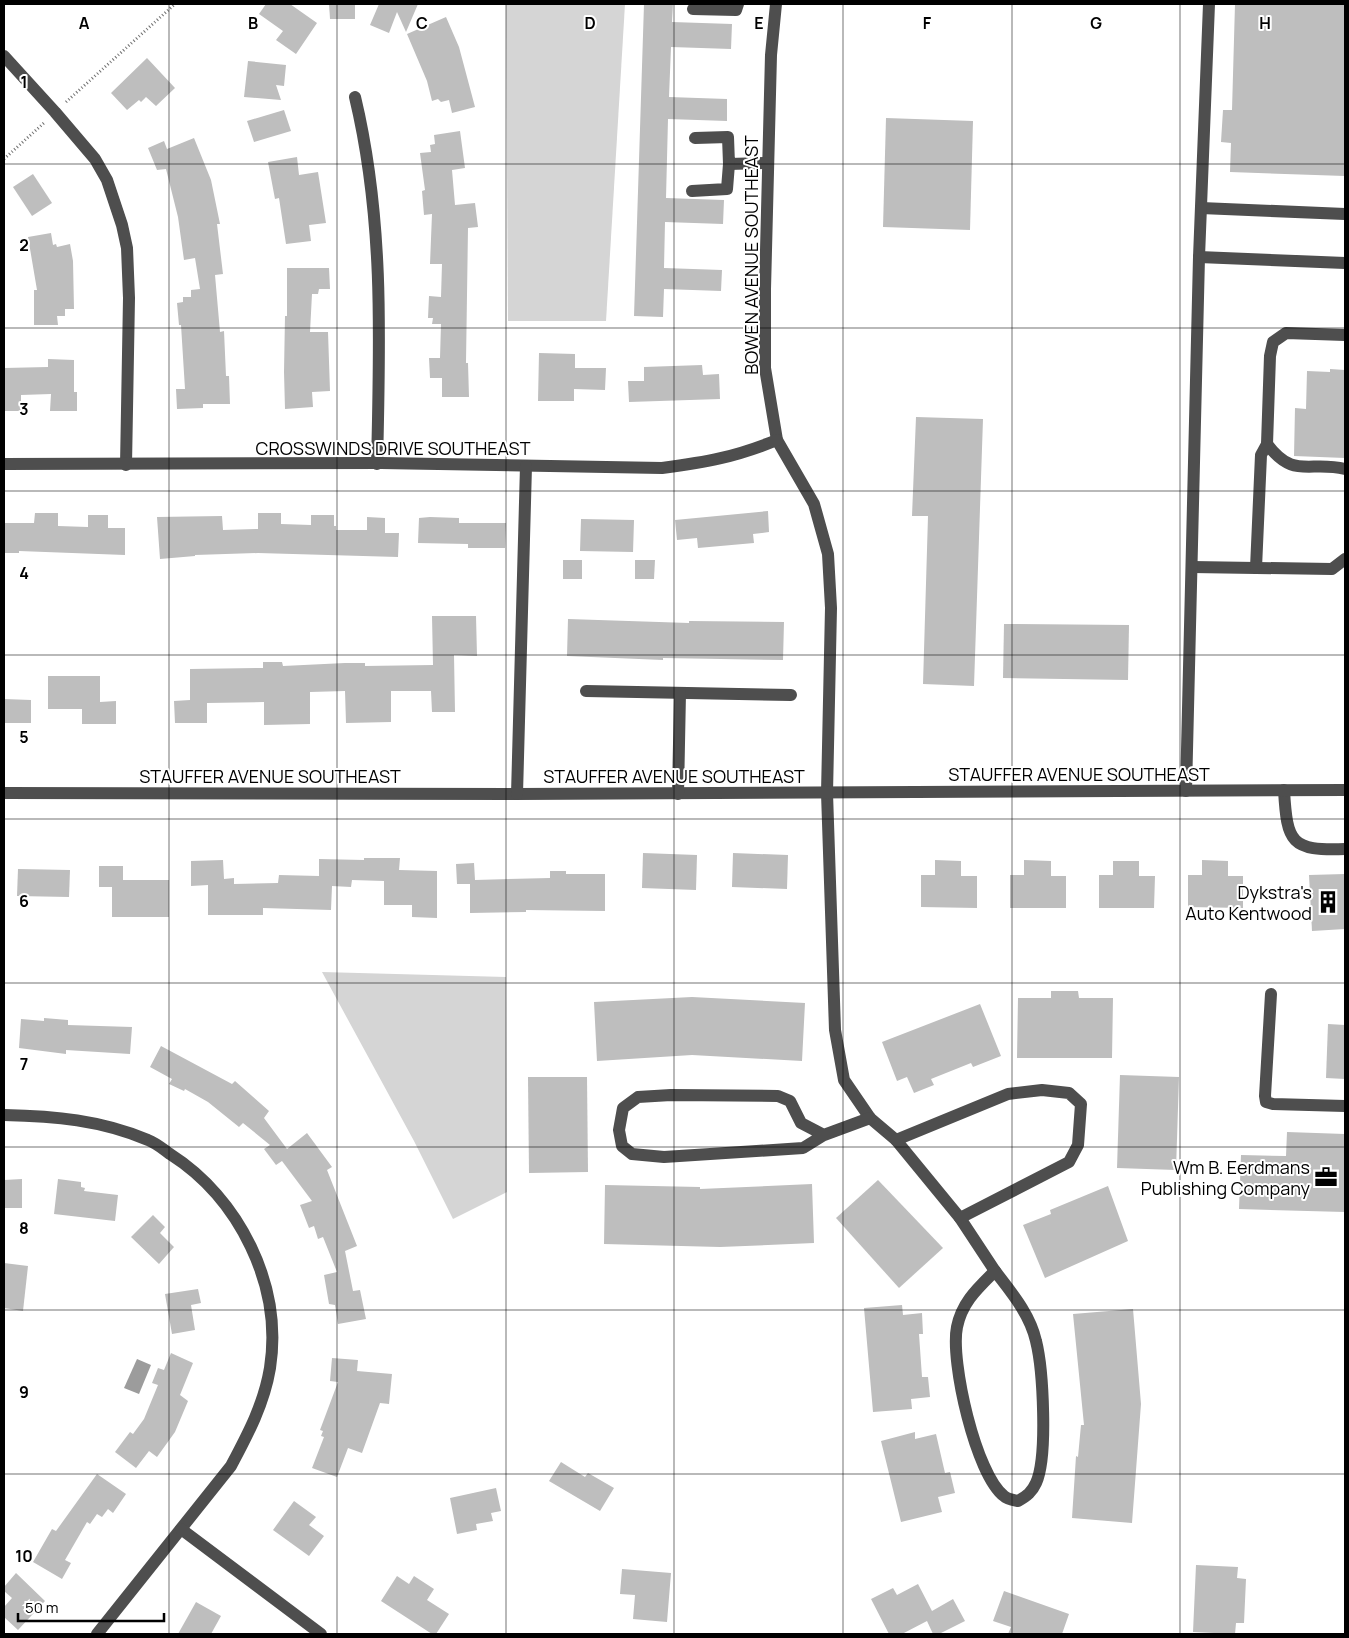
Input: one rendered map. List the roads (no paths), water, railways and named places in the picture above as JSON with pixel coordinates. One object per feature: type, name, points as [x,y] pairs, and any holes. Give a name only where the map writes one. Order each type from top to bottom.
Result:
[{"type":"street","points":[[693,9],[736,10],[738,4]]},
{"type":"street","name":"BOWEN AVENUE SOUTHEAST","points":[[776,4],[768,163],[765,368],[777,440],[814,504],[828,554],[831,608],[827,793],[835,1030],[844,1080],[870,1118],[896,1140],[960,1218],[1022,1308],[1036,1340],[1043,1396],[1042,1443],[1037,1481],[1029,1495],[1018,1501],[1004,1497],[992,1483],[980,1460],[961,1390],[957,1360],[956,1329],[962,1309],[974,1291],[995,1271]]},
{"type":"street","points":[[1186,791],[1199,257],[1208,4]]},
{"type":"street","points":[[4,56],[55,112],[102,169],[121,222],[125,241],[129,298],[126,464]]},
{"type":"street","points":[[355,97],[370,178],[378,257],[377,464]]},
{"type":"street","points":[[692,191],[727,189],[729,164],[728,137],[695,138]]},
{"type":"street","points":[[729,164],[768,163]]},
{"type":"street","points":[[1201,208],[1345,214]]},
{"type":"street","points":[[1199,257],[1345,263]]},
{"type":"street","points":[[1256,568],[1261,455],[1267,444],[1270,356],[1273,342],[1286,333],[1345,335]]},
{"type":"street","name":"CROSSWINDS DRIVE SOUTHEAST","points":[[4,464],[377,464],[662,468],[709,462],[738,455],[777,440]]},
{"type":"street","points":[[1267,444],[1281,461],[1295,466],[1345,468]]},
{"type":"street","points":[[517,794],[526,466]]},
{"type":"street","points":[[1192,567],[1332,569],[1345,559]]},
{"type":"street","points":[[586,691],[791,695]]},
{"type":"street","points":[[678,794],[680,693]]},
{"type":"street","points":[[1284,790],[1288,832],[1299,844],[1315,850],[1345,849]]},
{"type":"street","name":"STAUFFER AVENUE SOUTHEAST","points":[[4,793],[678,794],[1345,790]]},
{"type":"street","points":[[1271,994],[1266,1102],[1273,1104],[1345,1106]]},
{"type":"street","points":[[896,1140],[1008,1094],[1042,1090],[1069,1094],[1081,1104],[1078,1145],[1069,1162],[960,1218]]},
{"type":"street","points":[[824,1135],[801,1123],[790,1101],[768,1096],[671,1095],[638,1097],[623,1108],[619,1130],[622,1146],[632,1154],[664,1157],[803,1148],[824,1135],[870,1118]]},
{"type":"street","points":[[4,1115],[94,1121],[149,1140],[193,1168],[225,1202],[246,1235],[263,1278],[270,1323],[270,1366],[261,1407],[231,1466],[97,1634]]},
{"type":"street","points":[[181,1529],[321,1634]]},
{"type":"place","name":"Dykstra's Auto Kentwood","points":[[1328,902]]},
{"type":"place","name":"Wm B. Eerdmans Publishing Company","points":[[1326,1177]]}]
